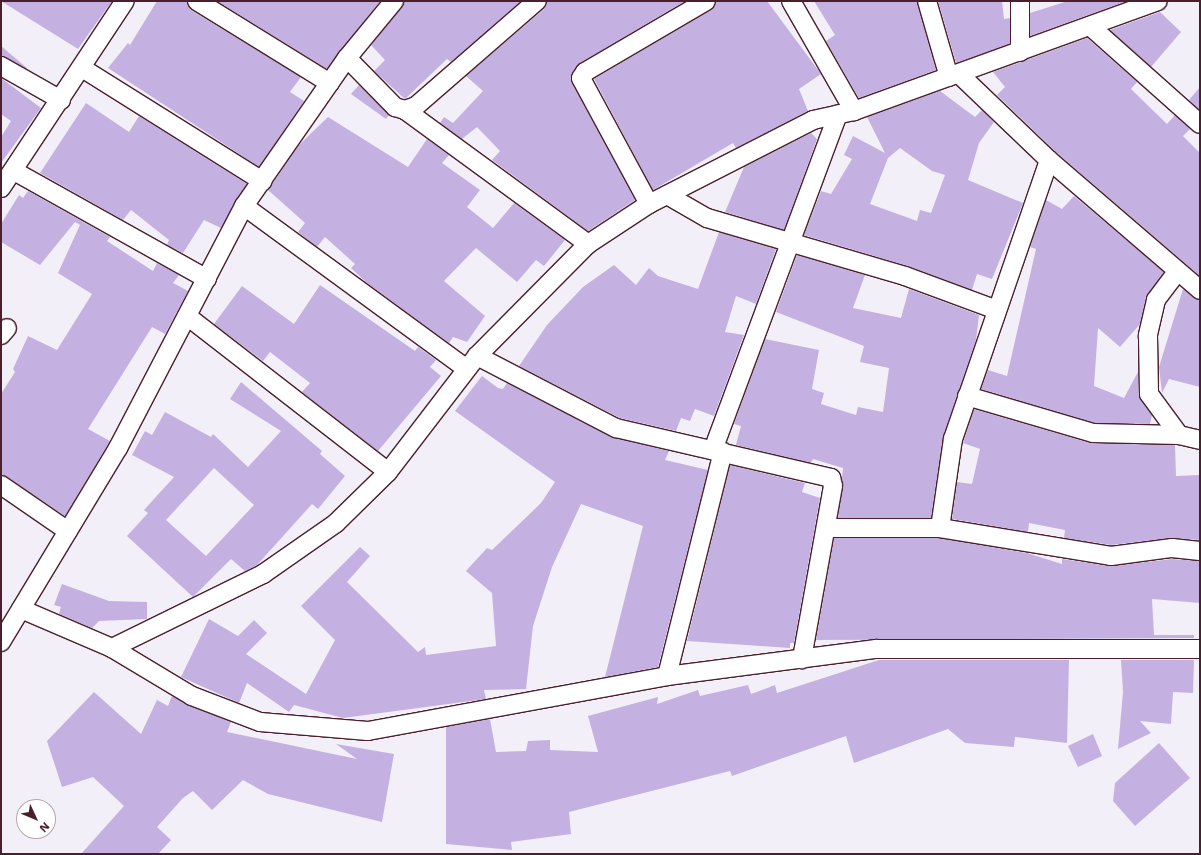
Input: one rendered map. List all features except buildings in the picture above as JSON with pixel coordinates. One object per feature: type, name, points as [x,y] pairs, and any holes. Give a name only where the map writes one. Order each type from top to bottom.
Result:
[{"type":"street","points":[[197,1],[330,83]]},
{"type":"street","points":[[1,642],[118,448],[244,206],[347,58],[394,1]]},
{"type":"street","points":[[405,110],[416,106],[537,1]]},
{"type":"street","points":[[649,204],[581,78],[584,72],[706,1]]},
{"type":"street","points":[[791,1],[846,112]]},
{"type":"street","points":[[927,1],[954,76],[1177,272],[1197,283]]},
{"type":"street","points":[[1020,1],[1020,52]]},
{"type":"street","points":[[112,648],[263,574],[336,523],[388,472],[471,362],[588,244],[649,204],[813,120],[846,112],[954,76],[1158,1]]},
{"type":"street","points":[[1,188],[14,171],[82,68],[121,2]]},
{"type":"street","points":[[1090,26],[1200,124]]},
{"type":"street","points":[[347,58],[395,107],[405,110],[588,244]]},
{"type":"street","points":[[1,66],[61,100]]},
{"type":"street","points":[[82,68],[262,181]]},
{"type":"street","points":[[667,676],[718,451],[788,244],[846,112]]},
{"type":"street","points":[[940,528],[952,439],[1049,160]]},
{"type":"street","points":[[14,171],[207,279]]},
{"type":"street","points":[[667,195],[707,218],[788,244],[905,276],[997,310]]},
{"type":"street","points":[[244,206],[471,362],[616,428],[831,478],[833,486],[802,659]]},
{"type":"street","points":[[1177,272],[1156,300],[1150,314],[1148,351],[1149,394],[1179,435]]},
{"type":"street","points":[[187,316],[388,472]]},
{"type":"street","points":[[967,396],[1093,433],[1179,435],[1200,440]]},
{"type":"street","points":[[1,485],[68,531]]},
{"type":"street","points":[[826,528],[940,528],[1111,556],[1172,548],[1200,551]]},
{"type":"street","points":[[21,609],[112,648],[192,696],[260,722],[368,731],[667,676],[876,649],[1200,649]]}]
